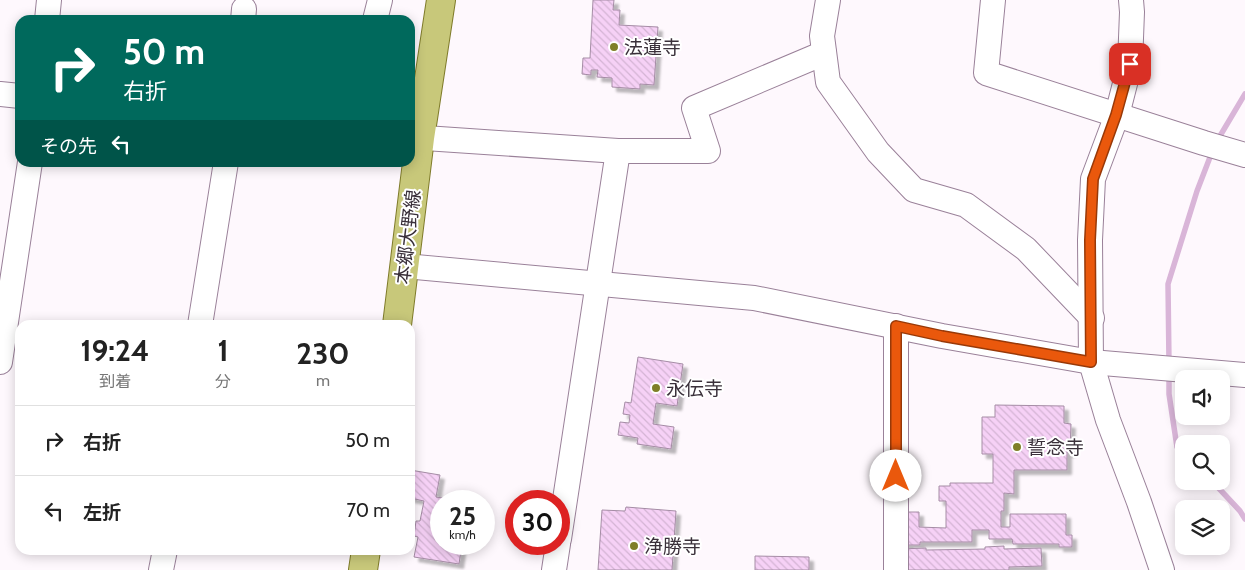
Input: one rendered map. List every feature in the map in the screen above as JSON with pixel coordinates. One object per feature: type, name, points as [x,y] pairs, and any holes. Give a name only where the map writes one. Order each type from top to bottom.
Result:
[{"type":"main road","name":"本郷大野線","points":[[415,137],[441,0]]},
{"type":"main road","name":"本郷大野線","points":[[398,320],[405,266],[413,167]]},
{"type":"main road","points":[[363,570],[365,555]]},
{"type":"street","points":[[48,15],[50,0]]},
{"type":"street","points":[[376,15],[380,0]]},
{"type":"street","points":[[828,0],[822,36],[828,82],[878,152],[914,190],[966,206],[1026,249],[1092,318]]},
{"type":"street","points":[[994,0],[986,73],[1224,149]]},
{"type":"street","points":[[1131,0],[1130,64],[1116,115],[1093,179],[1090,240],[1091,362],[1108,420],[1162,570]]},
{"type":"street","points":[[415,137],[618,152],[708,152],[694,108],[824,53]]},
{"type":"street","points":[[0,94],[15,96]]},
{"type":"street","points":[[566,490],[618,152]]},
{"type":"street","points":[[0,362],[29,167]]},
{"type":"street","points":[[201,320],[225,167]]},
{"type":"street","points":[[405,266],[754,298],[942,336],[1091,362],[1245,376]]},
{"type":"street","points":[[896,326],[896,570]]},
{"type":"street","points":[[161,570],[163,555]]},
{"type":"street","points":[[554,570],[556,555]]},
{"type":"building","points":[[593,0],[614,0],[613,10],[620,10],[619,25],[658,27],[654,85],[640,84],[640,89],[612,87],[612,78],[597,77],[598,70],[591,70],[591,75],[582,74],[583,58],[590,58]]},
{"type":"building","points":[[638,357],[683,364],[677,406],[656,403],[653,424],[674,427],[671,449],[637,444],[638,438],[618,435],[620,422],[629,423],[630,415],[623,414],[625,402],[631,403]]},
{"type":"building","points":[[995,405],[1064,406],[1064,423],[1071,424],[1070,453],[1067,452],[1067,470],[1014,470],[1014,494],[1004,493],[1004,511],[1001,511],[1001,527],[1010,527],[1010,514],[1066,514],[1066,535],[1072,535],[1072,547],[1059,547],[1059,544],[1013,544],[1012,539],[989,539],[989,530],[972,530],[972,542],[920,542],[920,545],[900,545],[900,512],[919,512],[919,527],[946,528],[946,501],[939,501],[939,486],[950,486],[950,483],[993,483],[993,454],[982,454],[982,417],[995,417]]},
{"type":"building","points":[[415,471],[440,475],[437,490],[430,490],[430,555],[460,555],[459,564],[414,557],[418,537],[415,536],[416,521],[420,521],[424,501],[415,499]]},
{"type":"building","points":[[626,507],[676,511],[672,570],[598,570],[602,510],[625,511]]},
{"type":"building","points":[[1004,546],[1004,549],[1041,548],[1042,566],[1009,567],[1009,570],[900,570],[900,549],[985,549],[985,547]]},
{"type":"building","points":[[755,556],[809,557],[809,570],[755,570]]},
{"type":"waterway","points":[[1217,141],[1245,94]]},
{"type":"waterway","points":[[1169,363],[1168,284],[1197,191],[1212,152]]},
{"type":"waterway","points":[[1169,375],[1169,394],[1175,435]]},
{"type":"waterway","points":[[1220,490],[1245,519]]},
{"type":"place","name":"法蓮寺","points":[[614,47]]},
{"type":"place","name":"永伝寺","points":[[656,388]]},
{"type":"place","name":"誓念寺","points":[[1017,447]]},
{"type":"place","name":"浄勝寺","points":[[634,546]]},
{"type":"route","points":[[896,476],[896,326],[1091,362],[1090,240],[1093,179],[1116,115],[1130,64]]}]
